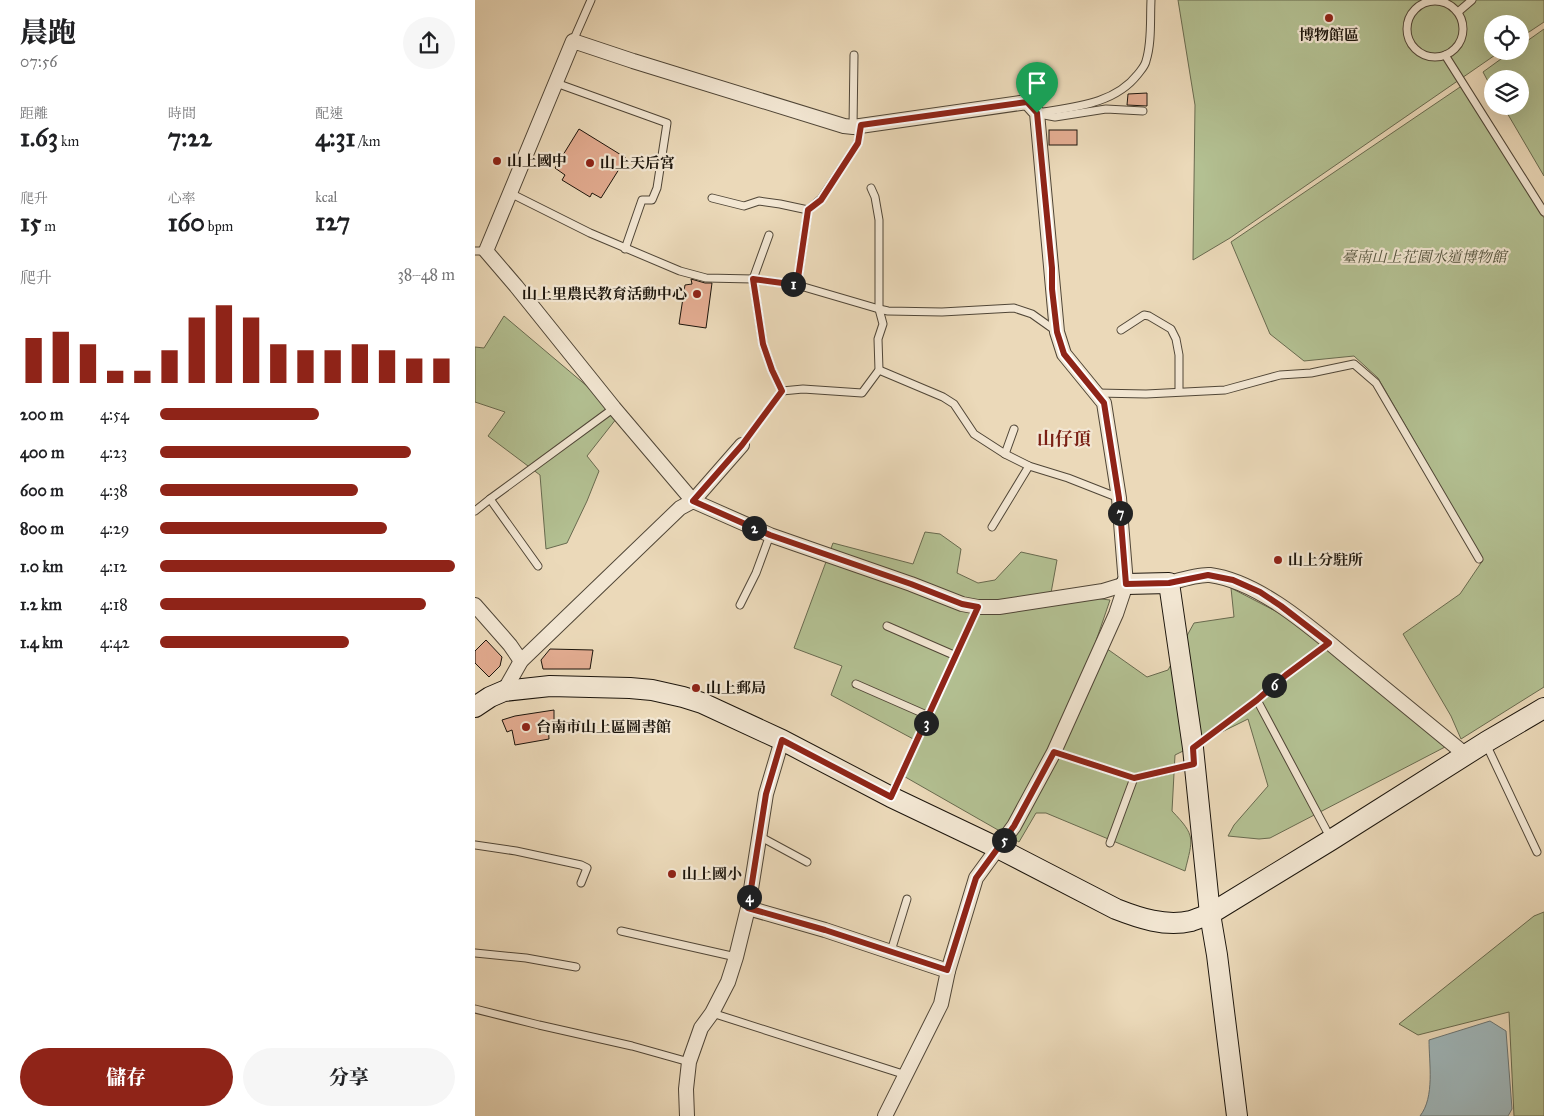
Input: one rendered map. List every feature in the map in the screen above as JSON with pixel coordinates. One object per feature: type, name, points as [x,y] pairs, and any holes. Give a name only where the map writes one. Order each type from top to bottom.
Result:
[{"type":"main road","points":[[1126,584],[1169,583],[1194,756],[1210,914],[1217,955],[1237,1116]]},
{"type":"main road","points":[[475,708],[490,697],[504,691],[551,686],[652,690],[683,697],[702,703],[782,740],[891,797],[998,848],[1116,908],[1144,919],[1162,922],[1191,921],[1210,914],[1485,742],[1544,708]]},
{"type":"street","points":[[885,1116],[941,1004],[947,970],[976,878],[1014,826],[1054,752],[1117,614],[1126,584],[1119,498],[1104,403],[1064,354],[1057,332],[1037,113],[1027,102],[857,126],[844,126],[573,41],[510,194],[481,251],[516,286],[614,408],[693,501],[770,535],[911,584],[962,604],[978,607],[999,607],[1103,590],[1126,584]]},
{"type":"street","points":[[504,691],[521,661],[680,508],[693,501],[742,445]]},
{"type":"street","points":[[1169,583],[1208,575],[1233,580],[1260,592],[1329,643],[1466,755]]},
{"type":"street","points":[[475,605],[521,661]]},
{"type":"street","points":[[687,1116],[686,1088],[689,1062],[701,1028],[712,1013],[728,982],[736,957],[748,908],[766,794],[782,740]]},
{"type":"street","points":[[748,908],[825,930],[947,970]]},
{"type":"lane","points":[[573,41],[591,0]]},
{"type":"lane","points":[[1037,113],[1089,104],[1111,97],[1133,81],[1146,63],[1150,39],[1151,0]]},
{"type":"lane","points":[[1458,12],[1472,0]]},
{"type":"lane","points":[[1432,1],[1439,1],[1446,3],[1458,12],[1463,26],[1461,40],[1457,47],[1445,55],[1431,57],[1424,55],[1412,46],[1407,32],[1409,18],[1419,6],[1432,1]]},
{"type":"lane","points":[[797,285],[808,210],[821,200],[858,143],[854,55]]},
{"type":"lane","points":[[1445,55],[1544,212]]},
{"type":"lane","points":[[557,83],[667,123],[657,188],[653,200],[642,200],[625,249]]},
{"type":"lane","points":[[1037,113],[1055,117],[1106,109],[1143,110]]},
{"type":"lane","points":[[742,445],[782,391],[803,389],[862,393],[879,370],[879,339],[883,324],[879,309],[879,220],[875,197],[871,188]]},
{"type":"lane","points":[[510,194],[625,249],[680,271],[706,278],[753,279],[797,285],[879,309],[942,312],[1014,308],[1032,314],[1057,332]]},
{"type":"lane","points":[[712,198],[744,206],[759,201],[808,210]]},
{"type":"lane","points":[[769,235],[753,279],[763,344],[782,391]]},
{"type":"lane","points":[[1121,330],[1144,315],[1171,329],[1176,339],[1179,355],[1179,391]]},
{"type":"lane","points":[[1097,393],[1146,394],[1225,390],[1280,375],[1311,373],[1354,364],[1376,383],[1479,559]]},
{"type":"lane","points":[[879,370],[943,397],[954,404],[974,434],[1005,454],[1029,466],[1068,478],[1119,498]]},
{"type":"lane","points":[[475,511],[489,498],[614,408]]},
{"type":"lane","points":[[1005,454],[1014,429]]},
{"type":"lane","points":[[992,527],[1029,466]]},
{"type":"lane","points":[[489,498],[538,566]]},
{"type":"lane","points":[[740,605],[756,572],[770,535]]},
{"type":"lane","points":[[891,797],[978,607]]},
{"type":"lane","points":[[887,626],[956,656]]},
{"type":"lane","points":[[1054,752],[1134,778],[1194,756],[1286,675],[1329,643]]},
{"type":"lane","points":[[856,684],[929,716]]},
{"type":"lane","points":[[1257,700],[1331,840]]},
{"type":"lane","points":[[1485,742],[1537,852]]},
{"type":"lane","points":[[1110,843],[1134,778]]},
{"type":"lane","points":[[758,836],[807,862]]},
{"type":"lane","points":[[475,845],[516,850],[581,865],[587,868],[581,883]]},
{"type":"lane","points":[[891,951],[907,899]]},
{"type":"lane","points":[[621,931],[736,957]]},
{"type":"lane","points":[[475,952],[526,958],[576,967]]},
{"type":"lane","points":[[475,1009],[539,1026],[632,1046],[689,1062]]},
{"type":"lane","points":[[712,1013],[905,1075]]},
{"type":"green space","points":[[1178,0],[1544,0],[1544,22],[1529,32],[1529,15],[1484,15],[1484,60],[1488,60],[1230,238],[1193,260],[1195,105]]},
{"type":"green space","points":[[1544,29],[1544,176],[1508,115],[1529,115],[1529,70],[1486,70],[1500,60],[1529,60],[1529,40]]},
{"type":"green space","name":"臺南山上花園水道博物館","points":[[1466,83],[1544,218],[1544,687],[1461,739],[1451,716],[1403,634],[1460,594],[1483,560],[1378,378],[1354,356],[1304,361],[1270,334],[1231,242]]},
{"type":"green space","points":[[504,316],[620,414],[587,456],[599,471],[567,543],[546,549],[540,475],[488,436],[505,412],[475,402],[475,347],[484,348]]},
{"type":"green space","points":[[925,532],[940,534],[961,549],[957,573],[978,583],[995,580],[1021,552],[1057,560],[1051,593],[1110,600],[1096,641],[1147,677],[1168,670],[1194,623],[1234,617],[1231,588],[1285,616],[1435,731],[1445,747],[1270,838],[1259,839],[1228,836],[1234,825],[1268,786],[1248,719],[1175,755],[1172,811],[1185,826],[1191,838],[1185,871],[1046,813],[1036,813],[1019,842],[900,774],[917,741],[831,695],[842,666],[794,648],[833,543],[913,564]]},
{"type":"green space","points":[[1544,912],[1544,1116],[1514,1116],[1509,1012],[1418,1035],[1399,1024],[1534,916]]},
{"type":"water","points":[[1490,1021],[1506,1031],[1512,1109],[1508,1116],[1420,1116],[1428,1099],[1429,1040]]},
{"type":"building","points":[[1147,93],[1147,106],[1127,105],[1128,94]]},
{"type":"building","name":"山上天后宮","points":[[579,129],[626,158],[601,198],[592,193],[590,197],[562,180],[565,175],[555,168]]},
{"type":"building","points":[[1049,130],[1077,130],[1077,145],[1049,145]]},
{"type":"building","name":"山上里農民教育活動中心","points":[[691,279],[712,283],[706,328],[679,324],[685,285],[692,284]]},
{"type":"building","points":[[486,640],[502,657],[500,666],[489,677],[475,663],[475,651]]},
{"type":"building","points":[[550,649],[593,650],[590,669],[543,669],[541,660]]},
{"type":"building","name":"台南市山上區圖書館","points":[[554,710],[554,724],[548,724],[549,739],[515,745],[512,730],[507,732],[502,720],[515,716]]},
{"type":"place","name":"博物館區","points":[[1329,18]]},
{"type":"place","name":"山上國中","points":[[497,161]]},
{"type":"place","name":"山上天后宮","points":[[590,163]]},
{"type":"place","name":"山上里農民教育活動中心","points":[[697,294]]},
{"type":"place","name":"山上分駐所","points":[[1278,560]]},
{"type":"place","name":"山上郵局","points":[[696,688]]},
{"type":"place","name":"台南市山上區圖書館","points":[[526,727]]},
{"type":"place","name":"山上國小","points":[[672,874]]},
{"type":"district","name":"山仔頂","points":[[1064,439]]},
{"type":"route","points":[[1027,102],[1037,113],[1057,332],[1064,354],[1104,403],[1119,498],[1126,584],[1169,583],[1208,575],[1233,580],[1260,592],[1329,643],[1193,748],[1194,764],[1134,778],[1054,752],[1014,826],[976,878],[947,970],[825,930],[748,908],[766,794],[782,740],[891,797],[978,607],[962,604],[911,584],[770,535],[693,501],[742,445],[782,391],[763,344],[753,279],[797,285],[808,210],[821,200],[858,143],[861,125],[1027,102]]}]
